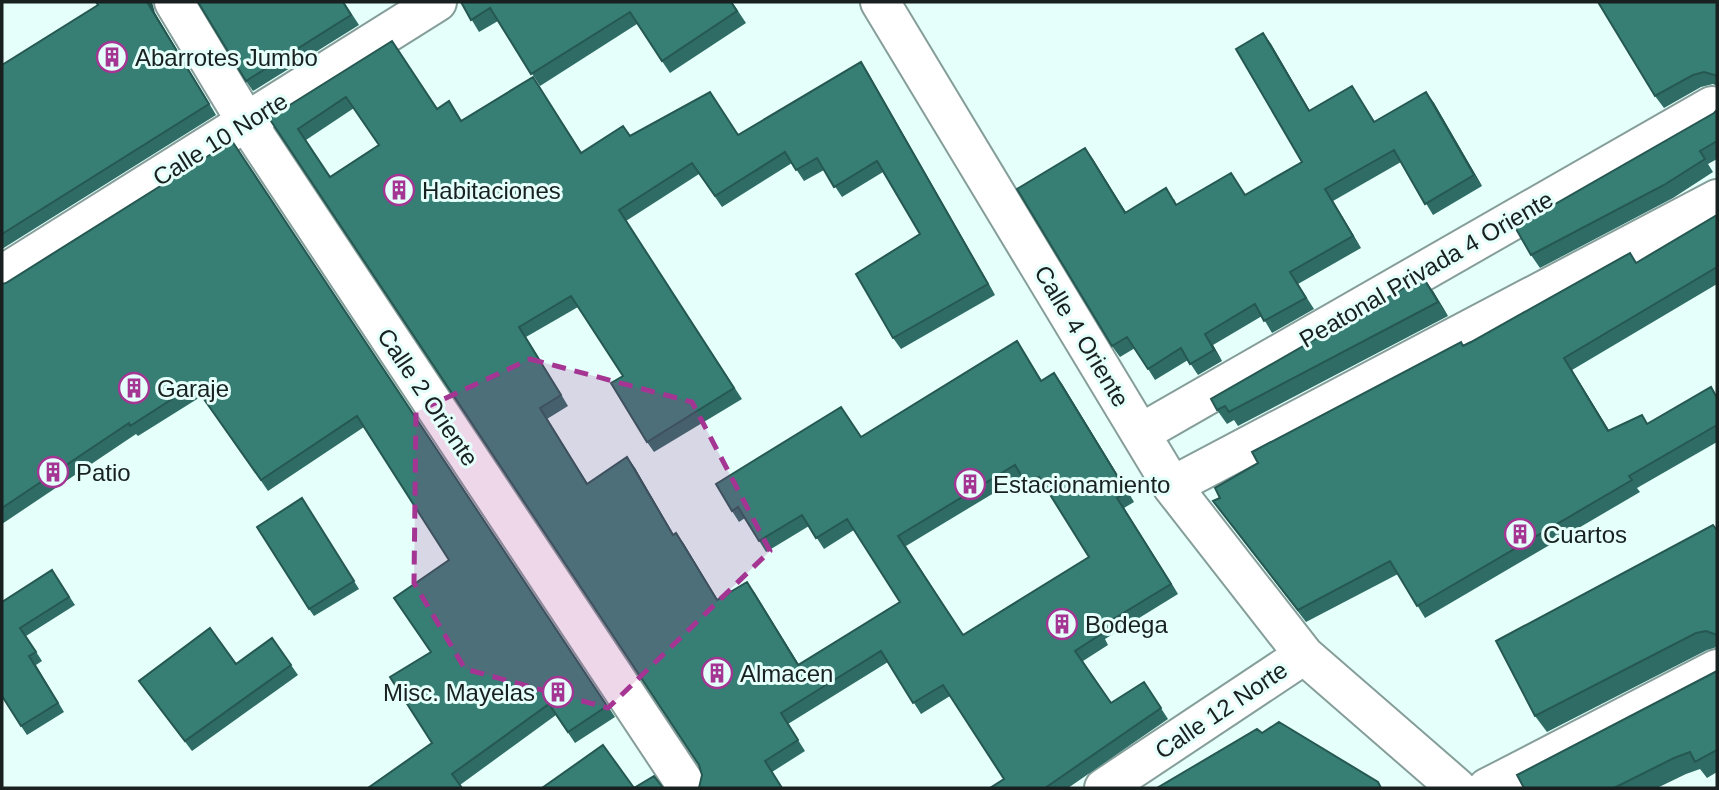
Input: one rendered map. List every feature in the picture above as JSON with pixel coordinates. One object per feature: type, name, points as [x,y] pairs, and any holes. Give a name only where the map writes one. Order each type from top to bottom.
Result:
[{"type":"street","name":"Calle 2 Oriente","points":[[174,2],[247,123],[688,788]]},
{"type":"street","name":"Calle 10 Norte","points":[[2,275],[437,2]]},
{"type":"street","name":"Calle 4 Oriente","points":[[880,2],[1172,486],[1304,655],[1457,788]]},
{"type":"street","name":"Peatonal Privada 4 Oriente","points":[[1141,433],[1712,106]]},
{"type":"street","points":[[1172,486],[1717,199]]},
{"type":"street","name":"Calle 12 Norte","points":[[1104,788],[1304,655]]},
{"type":"street","points":[[1486,788],[1717,669]]},
{"type":"highlighted area","points":[[530,359],[692,402],[770,551],[608,708],[465,669],[414,583],[416,412]]},
{"type":"building","points":[[96,2],[147,2],[209,104],[2,234],[2,65],[98,5]]},
{"type":"building","points":[[198,2],[343,2],[351,15],[246,81]]},
{"type":"building","points":[[461,2],[731,2],[737,11],[662,61],[630,12],[531,74],[490,8],[471,20]]},
{"type":"building","points":[[1598,2],[1717,2],[1717,78],[1704,72],[1693,75],[1655,96]]},
{"type":"building","points":[[1263,33],[1309,111],[1352,86],[1374,122],[1426,92],[1474,175],[1425,204],[1394,150],[1325,189],[1353,236],[1290,272],[1306,298],[1264,321],[1255,304],[1205,334],[1214,350],[1190,364],[1181,348],[1148,369],[1127,337],[1112,346],[1017,189],[1085,148],[1125,213],[1166,188],[1176,205],[1231,173],[1245,195],[1302,162],[1236,49]]},
{"type":"building","points":[[392,41],[437,109],[449,101],[461,121],[533,77],[581,153],[623,126],[630,136],[710,92],[738,135],[861,62],[988,284],[893,338],[856,274],[920,234],[877,161],[834,187],[817,158],[796,170],[785,152],[715,196],[692,163],[619,210],[734,388],[647,442],[611,383],[623,376],[571,296],[519,327],[561,395],[540,408],[587,484],[627,457],[673,535],[676,533],[717,600],[747,582],[798,665],[900,602],[847,519],[816,538],[802,515],[759,541],[738,507],[732,511],[716,484],[841,407],[861,437],[1017,341],[1041,381],[1054,373],[1127,492],[1117,498],[1171,584],[1097,629],[1101,634],[1075,651],[1111,703],[1144,682],[1161,708],[1045,788],[990,788],[1004,779],[943,685],[913,703],[881,651],[781,713],[798,740],[765,761],[782,788],[699,788],[702,775],[699,765],[269,118]],"holes":[[[346,97],[379,145],[330,177],[298,129]],[[1015,465],[1027,485],[1039,477],[1089,557],[963,635],[898,536]]]},
{"type":"building","points":[[1717,110],[1717,141],[1700,151],[1705,159],[1664,185],[1531,255],[1515,227]]},
{"type":"building","points":[[232,141],[607,706],[568,732],[549,704],[452,774],[462,788],[368,788],[432,743],[390,677],[431,652],[394,598],[449,560],[357,416],[261,480],[194,385],[130,426],[129,423],[2,508],[2,284]]},
{"type":"building","points":[[1717,215],[1717,267],[1564,358],[1608,431],[1642,415],[1647,424],[1711,387],[1717,398],[1717,425],[1629,476],[1632,480],[1417,606],[1390,561],[1298,610],[1213,501],[1220,498],[1215,488],[1258,463],[1252,452],[1461,342],[1463,346],[1471,342],[1630,253],[1636,263]]},
{"type":"building","points":[[1423,277],[1438,302],[1229,412],[1225,406],[1217,410],[1211,399]]},
{"type":"building","points":[[302,498],[354,581],[309,609],[257,527]]},
{"type":"building","points":[[1713,525],[1717,529],[1717,635],[1706,631],[1696,633],[1535,716],[1496,641]]},
{"type":"building","points":[[52,570],[69,597],[20,628],[36,652],[29,656],[58,703],[21,726],[2,696],[2,602]]},
{"type":"building","points":[[210,628],[236,664],[272,638],[291,665],[185,741],[139,681]]},
{"type":"building","points":[[1717,671],[1717,750],[1695,762],[1690,752],[1614,788],[1524,788],[1517,775]]},
{"type":"building","points":[[1279,722],[1378,782],[1381,788],[1157,788],[1257,729],[1262,733]]},
{"type":"building","points":[[603,745],[634,788],[542,788]]},
{"type":"building","points":[[654,776],[663,788],[634,788]]},
{"type":"place","name":"Abarrotes Jumbo","points":[[112,57]]},
{"type":"place","name":"Habitaciones","points":[[399,190]]},
{"type":"place","name":"Garaje","points":[[134,388]]},
{"type":"place","name":"Patio","points":[[53,472]]},
{"type":"place","name":"Estacionamiento","points":[[970,484]]},
{"type":"place","name":"Cuartos","points":[[1520,534]]},
{"type":"place","name":"Bodega","points":[[1062,624]]},
{"type":"place","name":"Almacen","points":[[717,673]]},
{"type":"place","name":"Misc. Mayelas","points":[[558,692]]}]
